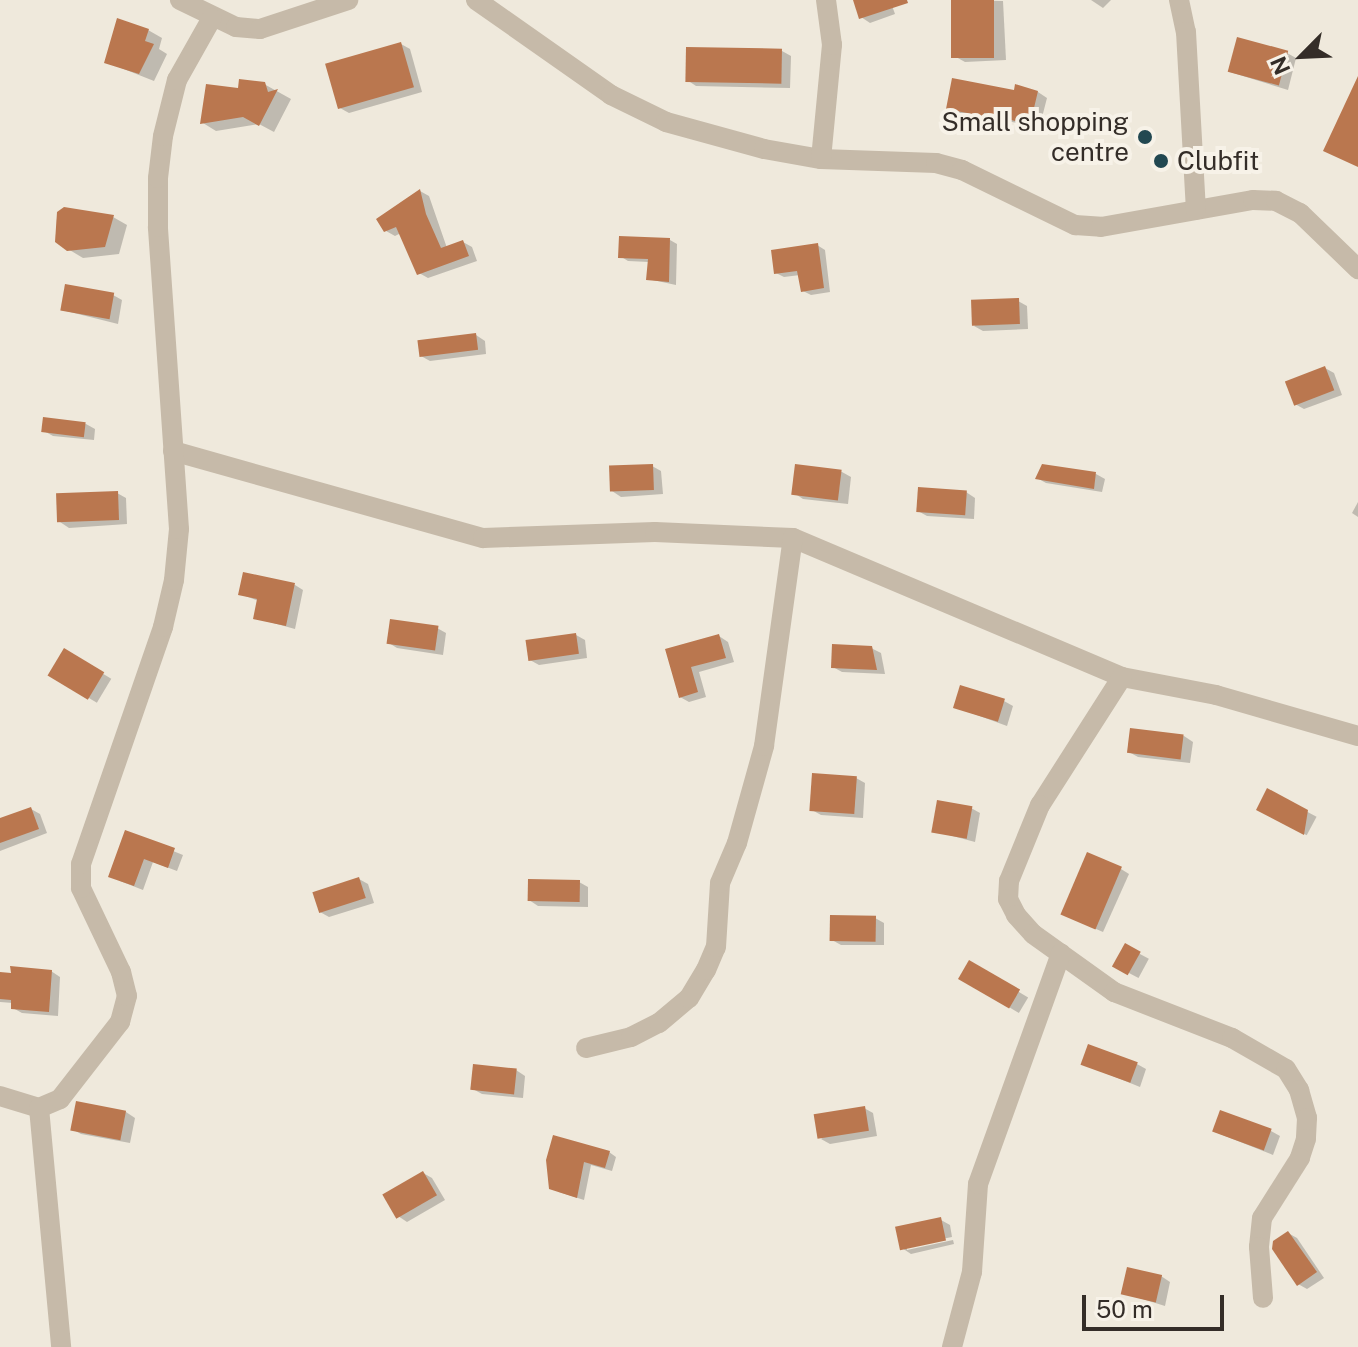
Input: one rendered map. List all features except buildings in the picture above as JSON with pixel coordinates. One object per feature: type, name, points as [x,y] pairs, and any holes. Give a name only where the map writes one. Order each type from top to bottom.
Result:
[{"type":"street","points":[[180,0],[236,27],[260,29],[348,0]]},
{"type":"street","points":[[476,0],[611,95],[666,122],[764,149],[821,159],[936,163],[962,170],[1075,225],[1101,227],[1253,200],[1276,201],[1300,213],[1358,269]]},
{"type":"street","points":[[821,159],[832,45],[826,0]]},
{"type":"street","points":[[1179,0],[1186,32],[1196,210]]},
{"type":"street","points":[[0,1096],[39,1108],[60,1099],[120,1022],[127,996],[121,972],[81,888],[81,864],[163,627],[172,592],[179,529],[158,178],[163,136],[177,80],[212,18]]},
{"type":"street","points":[[173,451],[483,538],[655,532],[793,538],[1122,677],[1216,695],[1358,736]]},
{"type":"street","points":[[586,1048],[631,1037],[659,1023],[689,998],[716,947],[720,883],[737,843],[764,746],[793,538]]},
{"type":"street","points":[[1122,677],[1040,805],[1009,881],[1008,899],[1016,915],[1033,934],[1114,992],[1264,1053],[1286,1069],[1299,1090],[1307,1118],[1306,1139],[1300,1158],[1262,1218],[1259,1247],[1263,1298]]},
{"type":"street","points":[[952,1347],[972,1272],[978,1184],[1061,954]]},
{"type":"street","points":[[39,1108],[61,1347]]},
{"type":"place","name":"Small shopping centre","points":[[1145,137]]},
{"type":"place","name":"Clubfit","points":[[1161,161]]}]
